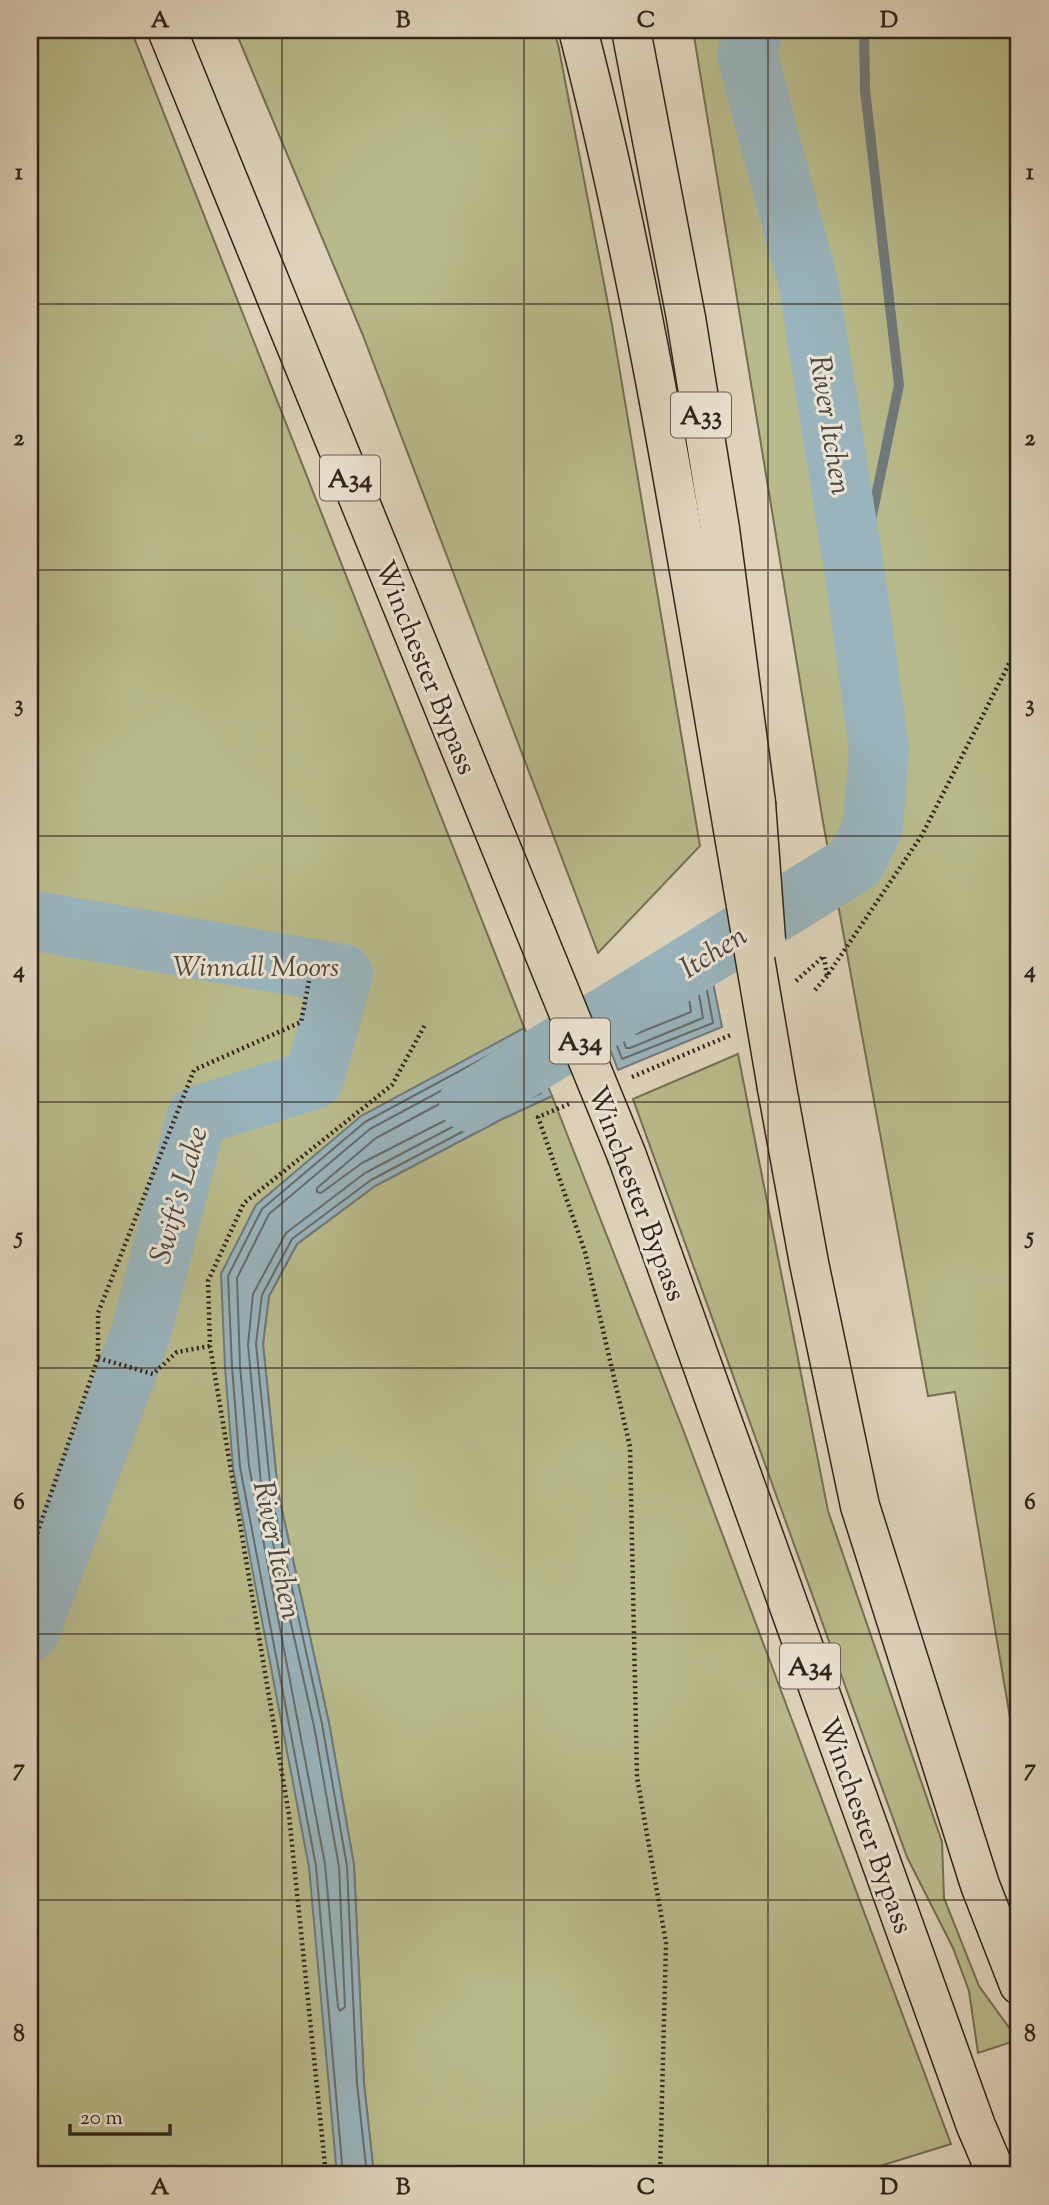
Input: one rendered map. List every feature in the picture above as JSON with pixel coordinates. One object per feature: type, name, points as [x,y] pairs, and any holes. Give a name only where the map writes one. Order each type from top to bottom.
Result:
[{"type":"main road","name":"Winchester Bypass","points":[[167,30],[627,1156],[975,2126],[997,2175]]},
{"type":"main road","points":[[578,30],[619,202],[695,603],[743,804],[777,1088],[811,1277],[860,1506],[980,1885],[1019,1985]]},
{"type":"main road","name":"A33","points":[[631,30],[686,318],[720,529],[743,804]]},
{"type":"path","points":[[815,990],[922,835],[1015,652],[1019,650]]},
{"type":"path","points":[[794,982],[824,956],[827,976]]},
{"type":"path","points":[[30,1554],[98,1358],[98,1313],[194,1070],[301,1022],[309,981]]},
{"type":"path","points":[[327,2175],[289,1815],[210,1346],[208,1281],[244,1203],[392,1085],[425,1023]]},
{"type":"path","points":[[625,1080],[736,1033]]},
{"type":"path","points":[[575,1101],[538,1117],[585,1252],[630,1447],[637,1777],[666,1942],[660,2175]]},
{"type":"path","points":[[98,1358],[153,1374],[177,1352],[210,1346]]},
{"type":"green space","name":"Winnall Moors","points":[[30,30],[131,30],[537,1060],[283,1239],[255,1299],[356,2175],[30,2175]]},
{"type":"green space","points":[[235,30],[553,30],[558,44],[612,325],[700,846],[598,953],[362,333]]},
{"type":"green space","points":[[693,30],[1019,30],[1019,1771],[955,1392],[928,1396],[823,822]]},
{"type":"green space","points":[[738,1054],[828,1511],[942,1842],[944,1898],[979,1986],[1018,2040],[978,2053],[969,1991],[953,1948],[907,1857],[633,1099]]},
{"type":"green space","points":[[552,1096],[684,1432],[951,2144],[851,2175],[374,2175],[364,2084],[354,1865],[329,1723],[278,1492],[263,1344],[269,1296],[297,1244],[375,1186],[500,1120]]},
{"type":"water","points":[[705,943],[722,1027],[618,1070],[591,999]]},
{"type":"water","points":[[524,1028],[552,1096],[500,1120],[375,1186],[297,1244],[269,1296],[263,1344],[278,1492],[329,1723],[354,1865],[364,2084],[374,2175],[337,2175],[309,1867],[233,1468],[221,1274],[256,1205],[361,1116]]},
{"type":"waterway","name":"River Itchen","points":[[469,1102],[855,863],[873,827],[879,749],[857,588],[809,286],[747,55],[753,30]]},
{"type":"waterway","points":[[857,588],[899,385],[865,90],[864,30]]},
{"type":"waterway","name":"Swift's Lake","points":[[30,920],[343,974],[314,1079],[197,1116],[141,1333],[30,1631]]},
{"type":"water label","name":"Itchen","points":[[713,951]]}]
